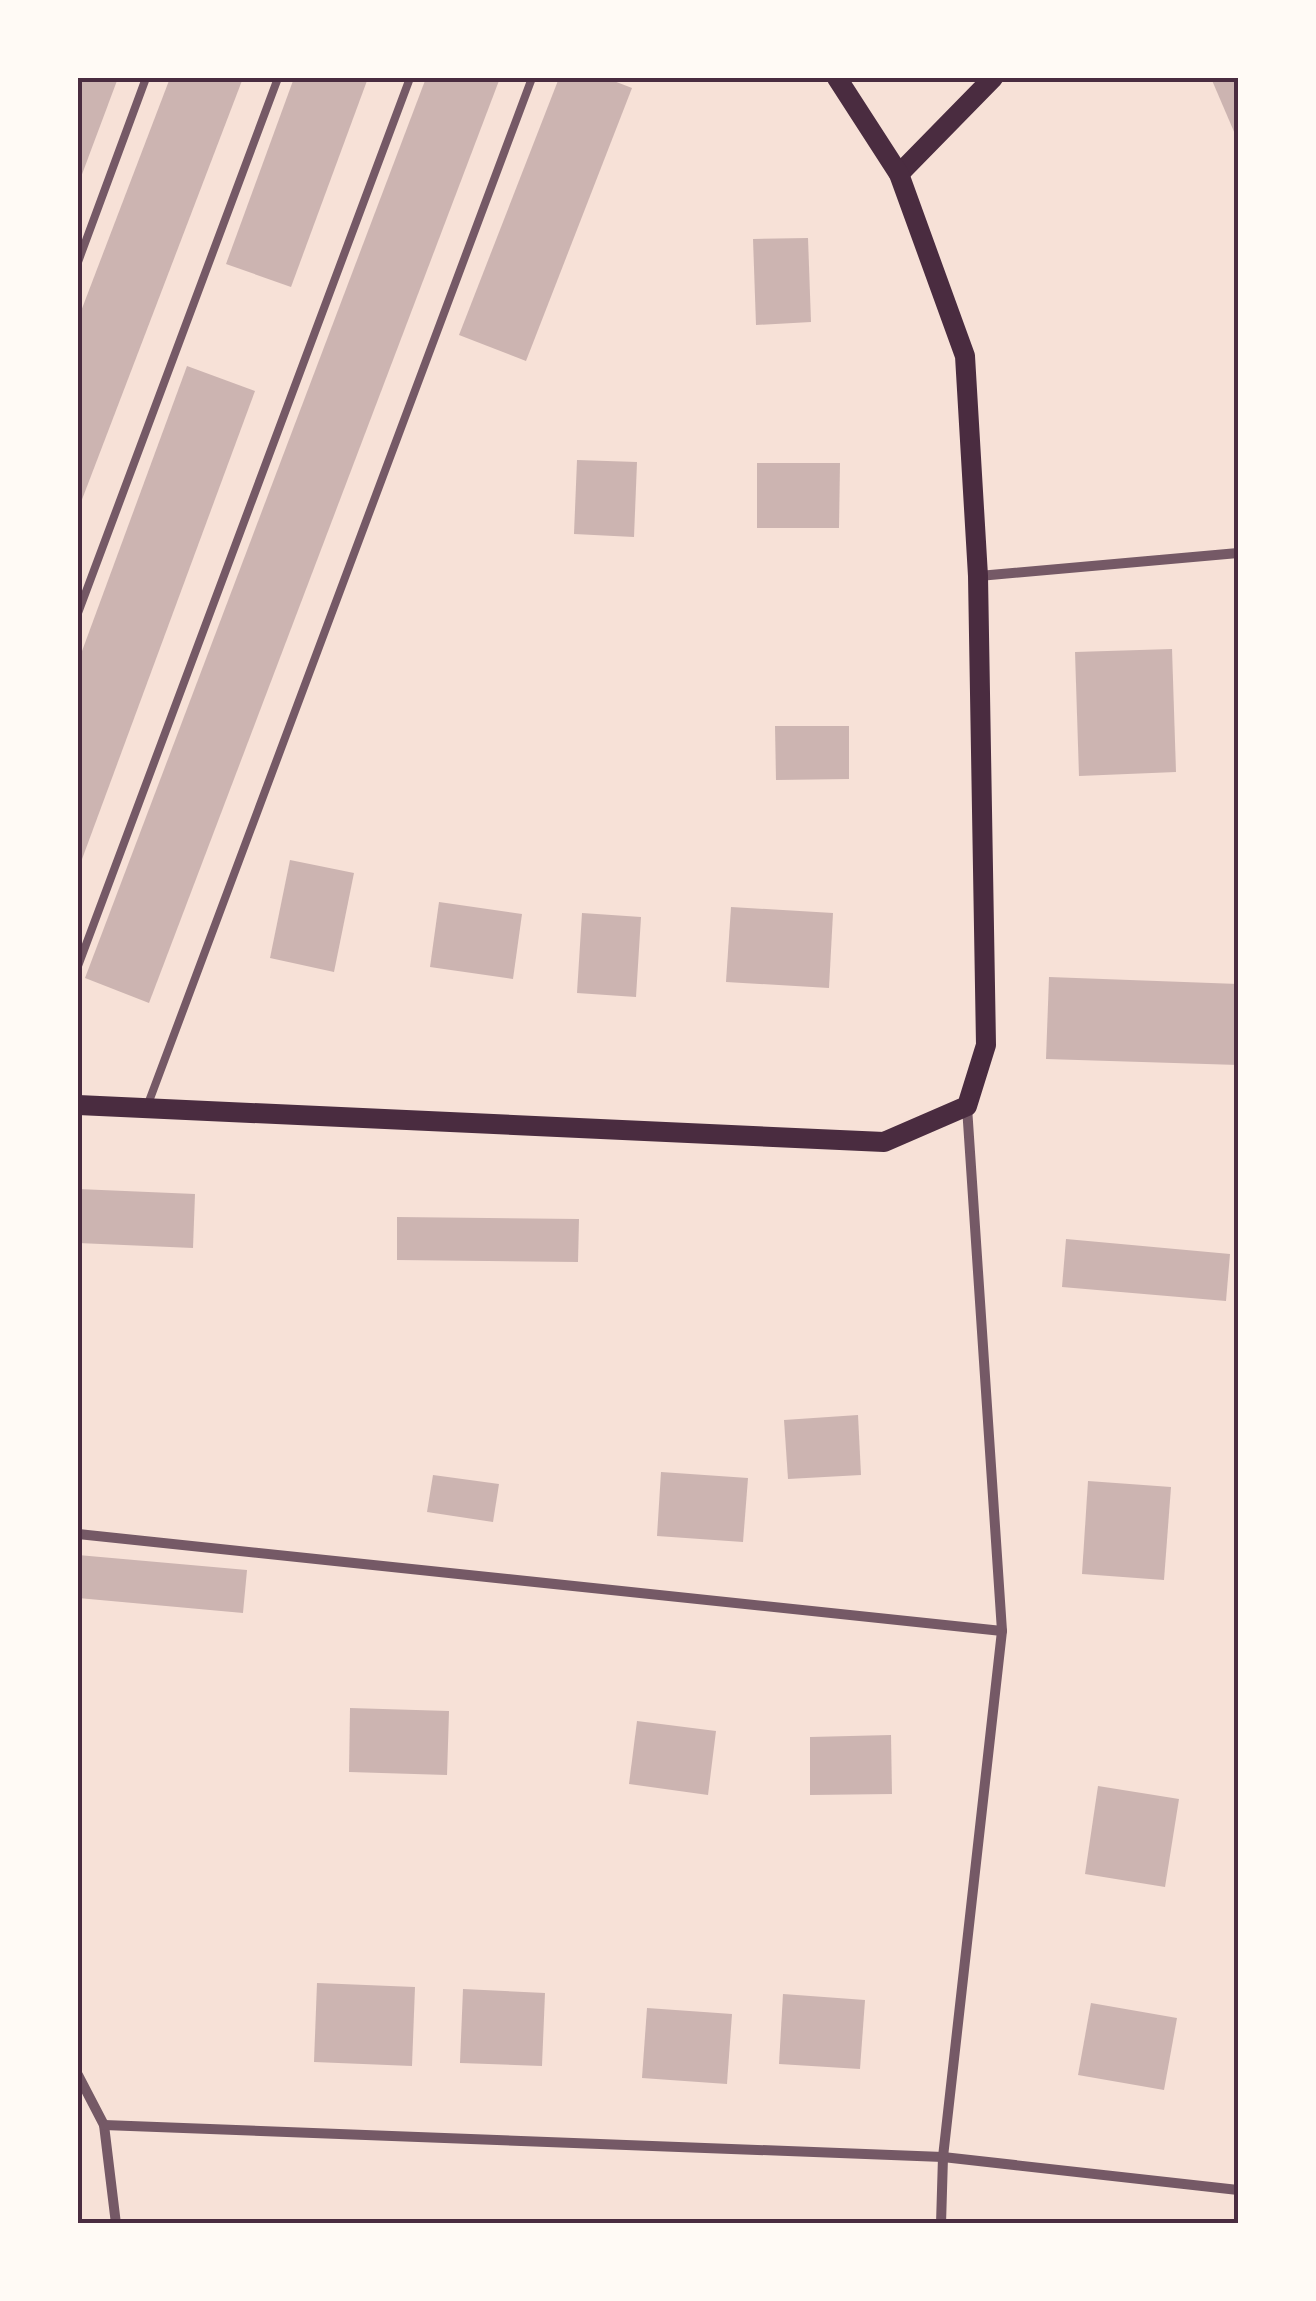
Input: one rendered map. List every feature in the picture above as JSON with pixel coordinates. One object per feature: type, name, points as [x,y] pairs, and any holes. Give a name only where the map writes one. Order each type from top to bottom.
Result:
[{"type":"main road","points":[[78,1105],[884,1142],[967,1106],[986,1044],[978,576],[965,356],[900,174],[838,78]]},
{"type":"main road","points":[[900,174],[993,78]]},
{"type":"street","points":[[978,576],[1238,553]]},
{"type":"street","points":[[940,2224],[942,2157],[1002,1632],[967,1106]]},
{"type":"street","points":[[78,1534],[1002,1632]]},
{"type":"street","points":[[78,2074],[104,2125],[116,2224]]},
{"type":"street","points":[[104,2125],[942,2157],[1238,2190]]},
{"type":"lane","points":[[78,262],[146,78]]},
{"type":"lane","points":[[78,613],[278,78]]},
{"type":"lane","points":[[78,966],[410,78]]},
{"type":"lane","points":[[147,1108],[532,78]]},
{"type":"lane","points":[[680,78],[688,78]]},
{"type":"building","points":[[78,78],[118,78],[78,185]]},
{"type":"building","points":[[170,78],[243,78],[78,510],[78,319]]},
{"type":"building","points":[[294,78],[368,78],[291,287],[226,264]]},
{"type":"building","points":[[426,78],[500,78],[149,1003],[85,978]]},
{"type":"building","points":[[559,78],[606,78],[632,88],[526,361],[459,335]]},
{"type":"building","points":[[1211,78],[1238,78],[1238,141]]},
{"type":"building","points":[[808,238],[811,322],[756,325],[753,239]]},
{"type":"building","points":[[187,366],[255,391],[78,870],[78,662]]},
{"type":"building","points":[[577,460],[637,462],[634,537],[574,534]]},
{"type":"building","points":[[757,463],[840,463],[839,528],[757,528]]},
{"type":"building","points":[[1172,649],[1176,772],[1079,776],[1075,652]]},
{"type":"building","points":[[775,726],[849,726],[849,779],[776,780]]},
{"type":"building","points":[[290,860],[354,873],[334,972],[270,958]]},
{"type":"building","points":[[439,902],[522,914],[513,979],[430,967]]},
{"type":"building","points":[[731,907],[833,913],[829,988],[726,982]]},
{"type":"building","points":[[582,913],[641,917],[636,997],[577,993]]},
{"type":"building","points":[[1049,977],[1238,984],[1238,1065],[1046,1059]]},
{"type":"building","points":[[78,1189],[195,1194],[193,1248],[78,1243]]},
{"type":"building","points":[[397,1217],[579,1219],[578,1262],[397,1260]]},
{"type":"building","points":[[1066,1239],[1230,1254],[1226,1301],[1062,1287]]},
{"type":"building","points":[[858,1415],[861,1475],[788,1479],[784,1420]]},
{"type":"building","points":[[661,1472],[748,1478],[743,1542],[657,1536]]},
{"type":"building","points":[[433,1475],[499,1484],[493,1522],[427,1512]]},
{"type":"building","points":[[1088,1481],[1171,1487],[1164,1580],[1082,1574]]},
{"type":"building","points":[[78,1555],[247,1570],[243,1613],[78,1598]]},
{"type":"building","points":[[350,1708],[449,1711],[447,1775],[349,1772]]},
{"type":"building","points":[[637,1721],[716,1731],[708,1795],[629,1784]]},
{"type":"building","points":[[891,1735],[892,1794],[810,1795],[810,1737]]},
{"type":"building","points":[[1098,1786],[1179,1799],[1165,1887],[1085,1874]]},
{"type":"building","points":[[317,1983],[415,1987],[412,2066],[314,2062]]},
{"type":"building","points":[[463,1989],[545,1993],[542,2066],[460,2063]]},
{"type":"building","points":[[783,1994],[865,2000],[860,2069],[779,2064]]},
{"type":"building","points":[[1091,2003],[1177,2018],[1164,2090],[1078,2075]]},
{"type":"building","points":[[647,2008],[732,2014],[727,2084],[642,2078]]}]
